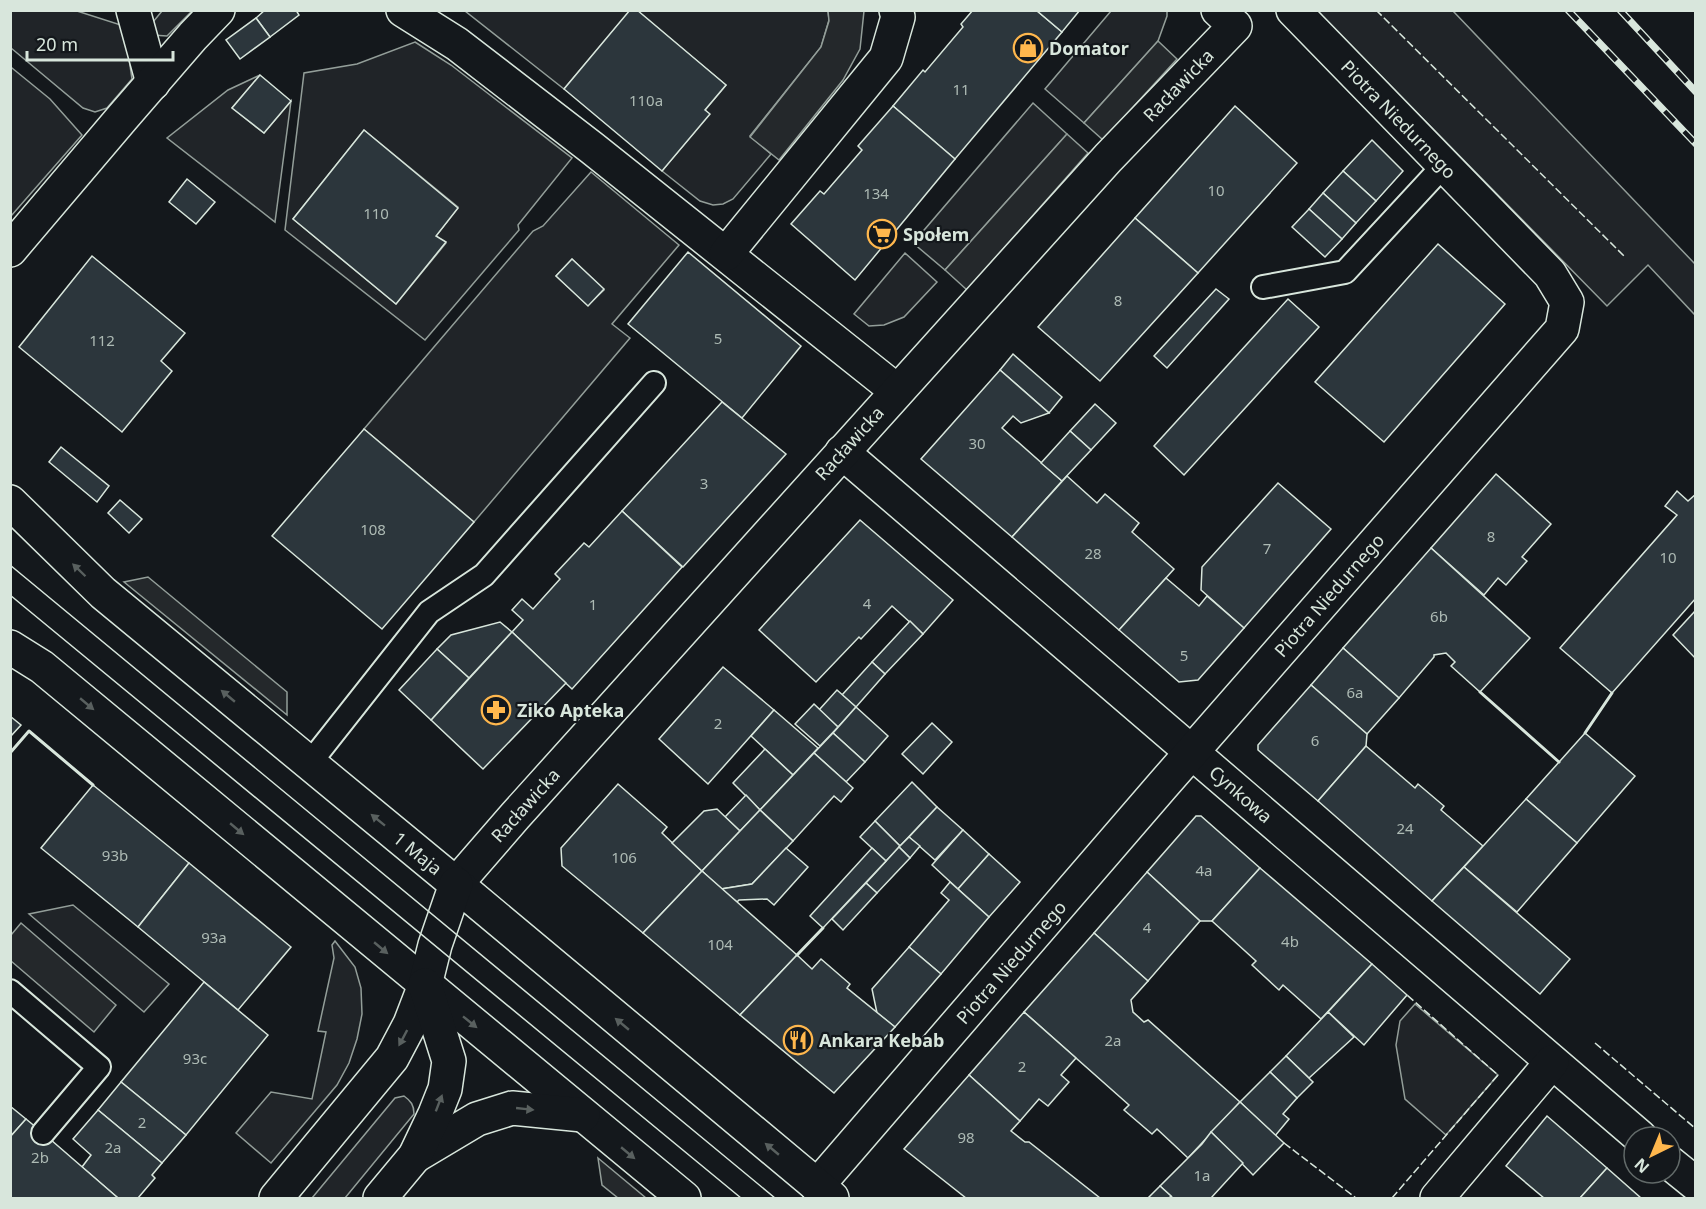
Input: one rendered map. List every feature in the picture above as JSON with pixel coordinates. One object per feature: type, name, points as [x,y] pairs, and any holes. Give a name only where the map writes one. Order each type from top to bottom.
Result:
[{"type":"street","points":[[133,10],[153,83]]},
{"type":"street","points":[[10,250],[193,36],[218,10]]},
{"type":"street","points":[[403,10],[457,44],[897,391]]},
{"type":"street","points":[[726,254],[886,58],[898,17],[896,10]]},
{"type":"street","name":"Piotra Niedurnego","points":[[824,1192],[1192,752],[1562,329],[1567,302],[1551,274],[1293,10]]},
{"type":"street","name":"Racławicka","points":[[456,884],[497,835],[1237,16]]},
{"type":"street","name":"Cynkowa","points":[[842,452],[1626,1125]]},
{"type":"street","name":"1 Maja","points":[[10,502],[102,593],[456,884],[824,1192]]},
{"type":"street","points":[[10,646],[42,667],[684,1198]]},
{"type":"street","points":[[276,1198],[392,1058],[410,1024],[425,985],[435,945],[456,884]]},
{"type":"street","points":[[380,1198],[415,1156],[445,1089],[449,1061],[425,985]]},
{"type":"street","points":[[1437,1198],[1552,1062]]},
{"type":"street","points":[[415,1156],[477,1119],[512,1108],[583,1115]]},
{"type":"street","points":[[1682,1173],[1695,1184]]},
{"type":"lane","points":[[1263,287],[1345,272],[1444,165]]},
{"type":"lane","points":[[309,764],[429,612],[484,574],[654,383]]},
{"type":"lane","points":[[10,991],[99,1067],[43,1133]]},
{"type":"shaded area","points":[[68,10],[124,26],[132,79],[107,108],[95,112],[83,108],[11,48],[10,11]]},
{"type":"shaded area","points":[[162,11],[192,11],[167,36],[152,35],[153,22]]},
{"type":"shaded area","points":[[465,11],[630,11],[564,89]]},
{"type":"shaded area","points":[[637,11],[828,11],[829,20],[821,47],[750,136],[771,154],[733,199],[723,204],[713,205],[700,201],[662,171],[709,114],[705,110],[726,85]]},
{"type":"shaded area","points":[[828,11],[864,11],[860,49],[843,80],[779,160],[750,137],[821,47],[829,21]]},
{"type":"shaded area","points":[[1111,11],[1167,11],[1167,16],[1158,41],[1084,123],[1045,89]]},
{"type":"shaded area","points":[[1317,11],[1453,11],[1695,264],[1695,315],[1648,265],[1607,306]]},
{"type":"shaded area","points":[[1158,41],[1177,59],[1103,140],[1084,123]]},
{"type":"shaded area","points":[[415,42],[451,65],[572,158],[518,225],[519,230],[425,340],[285,230],[304,73],[357,64]],"holes":[[[364,130],[458,207],[436,236],[446,243],[396,304],[293,219]]]},
{"type":"shaded area","points":[[12,68],[50,99],[82,135],[11,216],[10,70]]},
{"type":"shaded area","points":[[260,75],[232,108],[264,133],[291,101],[275,222],[167,138],[228,90]]},
{"type":"shaded area","points":[[1033,103],[1067,134],[945,270],[913,243]]},
{"type":"shaded area","points":[[1067,134],[1088,153],[967,290],[945,270]]},
{"type":"shaded area","points":[[591,172],[679,245],[612,324],[630,338],[474,522],[364,429],[533,231],[543,226]],"holes":[[[572,259],[604,290],[588,305],[556,276]]]},
{"type":"shaded area","points":[[905,253],[937,282],[904,317],[884,325],[869,326],[854,314]]},
{"type":"shaded area","points":[[148,577],[287,692],[287,715],[124,582]]},
{"type":"shaded area","points":[[73,905],[169,984],[144,1012],[29,914]]},
{"type":"shaded area","points":[[21,923],[116,1005],[94,1032],[11,961],[11,935]]},
{"type":"shaded area","points":[[335,941],[355,967],[361,988],[362,1014],[357,1039],[349,1063],[337,1085],[271,1163],[236,1133],[271,1092],[312,1099],[326,1032],[318,1031],[334,958],[332,945]]},
{"type":"shaded area","points":[[1415,1004],[1498,1075],[1446,1135],[1405,1099],[1396,1045],[1400,1021]]},
{"type":"shaded area","points":[[404,1096],[412,1104],[414,1114],[345,1198],[312,1198],[395,1098]]},
{"type":"shaded area","points":[[598,1158],[646,1198],[618,1198],[602,1185]]},
{"type":"building","points":[[265,10],[296,10],[299,15],[270,37],[256,18]]},
{"type":"building","points":[[630,10],[637,10],[726,85],[705,110],[710,114],[662,171],[564,89]]},
{"type":"building","points":[[973,10],[1036,10],[1062,32],[955,159],[893,106],[963,27],[961,24]]},
{"type":"building","points":[[1036,10],[1080,10],[1062,32]]},
{"type":"building","points":[[256,18],[270,37],[240,59],[226,40]]},
{"type":"building","points":[[260,75],[291,101],[264,133],[232,108]]},
{"type":"building","points":[[893,106],[955,159],[855,280],[791,224],[820,191],[824,194],[862,150],[858,146]]},
{"type":"building","points":[[1235,106],[1297,163],[1198,273],[1135,218]]},
{"type":"building","points":[[364,130],[458,208],[436,236],[446,242],[396,304],[293,219]]},
{"type":"building","points":[[1372,140],[1403,171],[1376,201],[1343,171]]},
{"type":"building","points":[[1343,171],[1376,201],[1356,223],[1323,193]]},
{"type":"building","points":[[187,179],[215,202],[196,224],[169,202]]},
{"type":"building","points":[[1323,193],[1356,223],[1342,239],[1309,209]]},
{"type":"building","points":[[1309,209],[1342,239],[1325,257],[1292,227]]},
{"type":"building","points":[[1135,218],[1198,273],[1100,381],[1038,327]]},
{"type":"building","points":[[1438,244],[1505,304],[1384,442],[1315,382]]},
{"type":"building","points":[[688,252],[801,346],[742,418],[628,324]]},
{"type":"building","points":[[92,256],[185,333],[161,361],[172,371],[122,432],[19,347]]},
{"type":"building","points":[[572,259],[604,289],[588,306],[556,276]]},
{"type":"building","points":[[1216,289],[1229,299],[1167,368],[1154,356]]},
{"type":"building","points":[[1288,299],[1319,327],[1184,475],[1154,446]]},
{"type":"building","points":[[1013,354],[1062,397],[1049,413],[1000,370]]},
{"type":"building","points":[[1000,370],[1049,413],[1021,423],[1013,416],[1002,428],[1062,481],[1012,537],[921,459]]},
{"type":"building","points":[[722,402],[786,454],[683,567],[622,511]]},
{"type":"building","points":[[1095,404],[1116,423],[1091,450],[1070,431]]},
{"type":"building","points":[[364,429],[474,522],[382,629],[272,536]]},
{"type":"building","points":[[1070,431],[1091,450],[1062,481],[1041,463]]},
{"type":"building","points":[[61,447],[109,486],[97,502],[49,462]]},
{"type":"building","points":[[1496,474],[1551,524],[1522,557],[1527,561],[1506,585],[1498,578],[1484,595],[1431,548]]},
{"type":"building","points":[[1067,476],[1097,503],[1105,494],[1139,523],[1132,532],[1174,569],[1119,630],[1012,537]]},
{"type":"building","points":[[1278,483],[1331,529],[1244,628],[1201,590],[1202,567]]},
{"type":"building","points":[[1677,491],[1688,501],[1696,494],[1696,598],[1612,693],[1560,648],[1677,515],[1665,506]]},
{"type":"building","points":[[120,500],[142,519],[129,533],[108,513]]},
{"type":"building","points":[[622,511],[682,567],[572,689],[512,632],[523,620],[512,610],[522,599],[533,609],[560,579],[555,574],[584,543],[589,547]]},
{"type":"building","points":[[860,520],[953,600],[923,634],[892,606],[816,682],[759,630]]},
{"type":"building","points":[[1431,548],[1530,638],[1480,692],[1451,666],[1455,662],[1446,653],[1434,655],[1399,698],[1343,648]]},
{"type":"building","points":[[1166,578],[1199,606],[1207,596],[1244,628],[1198,680],[1179,682],[1119,630]]},
{"type":"building","points":[[1696,610],[1696,659],[1673,635]]},
{"type":"building","points":[[910,621],[923,634],[885,674],[872,662]]},
{"type":"building","points":[[500,622],[512,632],[469,678],[437,649],[451,635]]},
{"type":"building","points":[[512,632],[566,683],[483,769],[431,720]]},
{"type":"building","points":[[1343,648],[1399,698],[1367,734],[1311,685]]},
{"type":"building","points":[[437,649],[469,678],[431,720],[399,690]]},
{"type":"building","points":[[872,662],[885,674],[856,707],[842,695]]},
{"type":"building","points":[[723,667],[774,710],[708,784],[659,739]]},
{"type":"building","points":[[1311,685],[1367,734],[1366,746],[1318,801],[1258,750],[1258,745]]},
{"type":"building","points":[[837,690],[856,707],[838,727],[819,710]]},
{"type":"building","points":[[814,704],[838,727],[820,746],[795,724]]},
{"type":"building","points":[[856,707],[888,736],[865,762],[833,733]]},
{"type":"building","points":[[774,710],[818,748],[793,775],[751,736]]},
{"type":"building","points":[[10,716],[21,725],[10,737]]},
{"type":"building","points":[[932,723],[952,742],[923,774],[902,754]]},
{"type":"building","points":[[833,733],[865,762],[846,782],[814,753]]},
{"type":"building","points":[[1585,733],[1635,776],[1577,843],[1526,799]]},
{"type":"building","points":[[1366,746],[1415,788],[1418,784],[1444,806],[1441,810],[1483,846],[1432,901],[1318,801]]},
{"type":"building","points":[[765,749],[793,775],[760,810],[733,783]]},
{"type":"building","points":[[814,753],[853,788],[841,802],[834,796],[793,841],[760,810]]},
{"type":"building","points":[[912,782],[937,807],[900,846],[875,821]]},
{"type":"building","points":[[618,784],[667,827],[662,833],[702,871],[643,933],[562,866],[561,848]]},
{"type":"building","points":[[93,785],[189,863],[138,927],[41,848]]},
{"type":"building","points":[[746,795],[760,810],[740,831],[725,817]]},
{"type":"building","points":[[1526,799],[1577,843],[1517,912],[1464,867]]},
{"type":"building","points":[[937,807],[963,830],[935,860],[909,837]]},
{"type":"building","points":[[717,809],[740,831],[702,871],[672,843],[704,811]]},
{"type":"building","points":[[760,810],[793,841],[752,884],[721,889],[702,871]]},
{"type":"building","points":[[1196,816],[1201,816],[1260,868],[1212,921],[1200,921],[1147,872]]},
{"type":"building","points":[[875,821],[900,846],[886,861],[860,837]]},
{"type":"building","points":[[963,830],[989,854],[958,889],[932,865]]},
{"type":"building","points":[[909,837],[920,846],[910,858],[899,847]]},
{"type":"building","points":[[899,847],[910,858],[877,893],[866,883]]},
{"type":"building","points":[[786,848],[808,867],[774,905],[767,899],[737,902],[721,889],[752,884]]},
{"type":"building","points":[[872,848],[886,861],[823,928],[810,916]]},
{"type":"building","points":[[989,854],[1020,882],[989,917],[958,889]]},
{"type":"building","points":[[189,863],[291,947],[238,1010],[138,927]]},
{"type":"building","points":[[1464,867],[1570,959],[1540,994],[1432,901]]},
{"type":"building","points":[[1260,868],[1372,964],[1321,1019],[1283,985],[1279,990],[1252,965],[1256,961],[1212,921]]},
{"type":"building","points":[[702,871],[797,955],[740,1015],[643,933]]},
{"type":"building","points":[[1147,872],[1200,921],[1148,981],[1094,933]]},
{"type":"building","points":[[950,882],[989,917],[941,974],[909,947],[949,900],[941,893]]},
{"type":"building","points":[[866,883],[877,893],[843,930],[832,919]]},
{"type":"building","points":[[1094,933],[1148,981],[1131,1000],[1133,1012],[1144,1022],[1148,1020],[1240,1102],[1188,1158],[1157,1129],[1152,1134],[1124,1110],[1129,1105],[1024,1012]]},
{"type":"building","points":[[909,947],[941,974],[895,1027],[877,1013],[872,989]]},
{"type":"building","points":[[797,955],[812,969],[821,959],[850,984],[847,988],[895,1027],[834,1093],[740,1015]]},
{"type":"building","points":[[1372,964],[1407,995],[1364,1045],[1328,1012]]},
{"type":"building","points":[[204,982],[268,1035],[186,1135],[121,1082]]},
{"type":"building","points":[[1024,1012],[1076,1058],[1061,1075],[1069,1082],[1048,1106],[1039,1099],[1020,1121],[969,1075]]},
{"type":"building","points":[[1328,1012],[1354,1037],[1309,1078],[1286,1056]]},
{"type":"building","points":[[1286,1056],[1313,1082],[1297,1098],[1270,1072]]},
{"type":"building","points":[[1270,1072],[1297,1098],[1283,1114],[1289,1119],[1275,1136],[1240,1102]]},
{"type":"building","points":[[969,1075],[1020,1121],[1011,1131],[1025,1142],[1029,1142],[1100,1198],[966,1198],[904,1149]]},
{"type":"building","points":[[121,1082],[186,1135],[162,1163],[98,1110]]},
{"type":"building","points":[[1240,1102],[1284,1143],[1253,1175],[1211,1132]]},
{"type":"building","points":[[10,1106],[26,1119],[10,1137]]},
{"type":"building","points":[[98,1110],[162,1163],[152,1175],[155,1178],[138,1198],[118,1198],[82,1167],[91,1155],[73,1139]]},
{"type":"building","points":[[1547,1116],[1607,1168],[1580,1198],[1544,1198],[1506,1166]]},
{"type":"building","points":[[26,1119],[118,1198],[10,1198],[10,1137]]},
{"type":"building","points":[[1211,1132],[1243,1163],[1211,1198],[1173,1198],[1160,1186]]},
{"type":"building","points":[[1607,1168],[1622,1181],[1622,1185],[1626,1185],[1641,1198],[1580,1198]]},
{"type":"building","points":[[1160,1186],[1171,1196],[1169,1198],[1148,1198]]},
{"type":"tram line","points":[[10,565],[775,1198]]},
{"type":"tram line","points":[[10,595],[741,1198]]},
{"type":"railway","points":[[1568,10],[1696,144]]},
{"type":"railway","points":[[1620,10],[1696,92]]},
{"type":"fence","points":[[1376,10],[1625,257]]},
{"type":"fence","points":[[1392,1198],[1498,1075],[1407,995]]},
{"type":"fence","points":[[1595,1043],[1696,1129]]},
{"type":"fence","points":[[1284,1143],[1356,1198]]},
{"type":"wall","points":[[1480,692],[1559,762]]},
{"type":"wall","points":[[1585,733],[1612,693]]},
{"type":"wall","points":[[10,753],[29,731],[93,785]]},
{"type":"wall","points":[[797,955],[823,928]]},
{"type":"place","name":"Domator","points":[[1028,48]]},
{"type":"place","name":"Społem","points":[[882,234]]},
{"type":"place","name":"Ziko Apteka","points":[[496,710]]},
{"type":"place","name":"Ankara Kebab","points":[[798,1040]]}]
